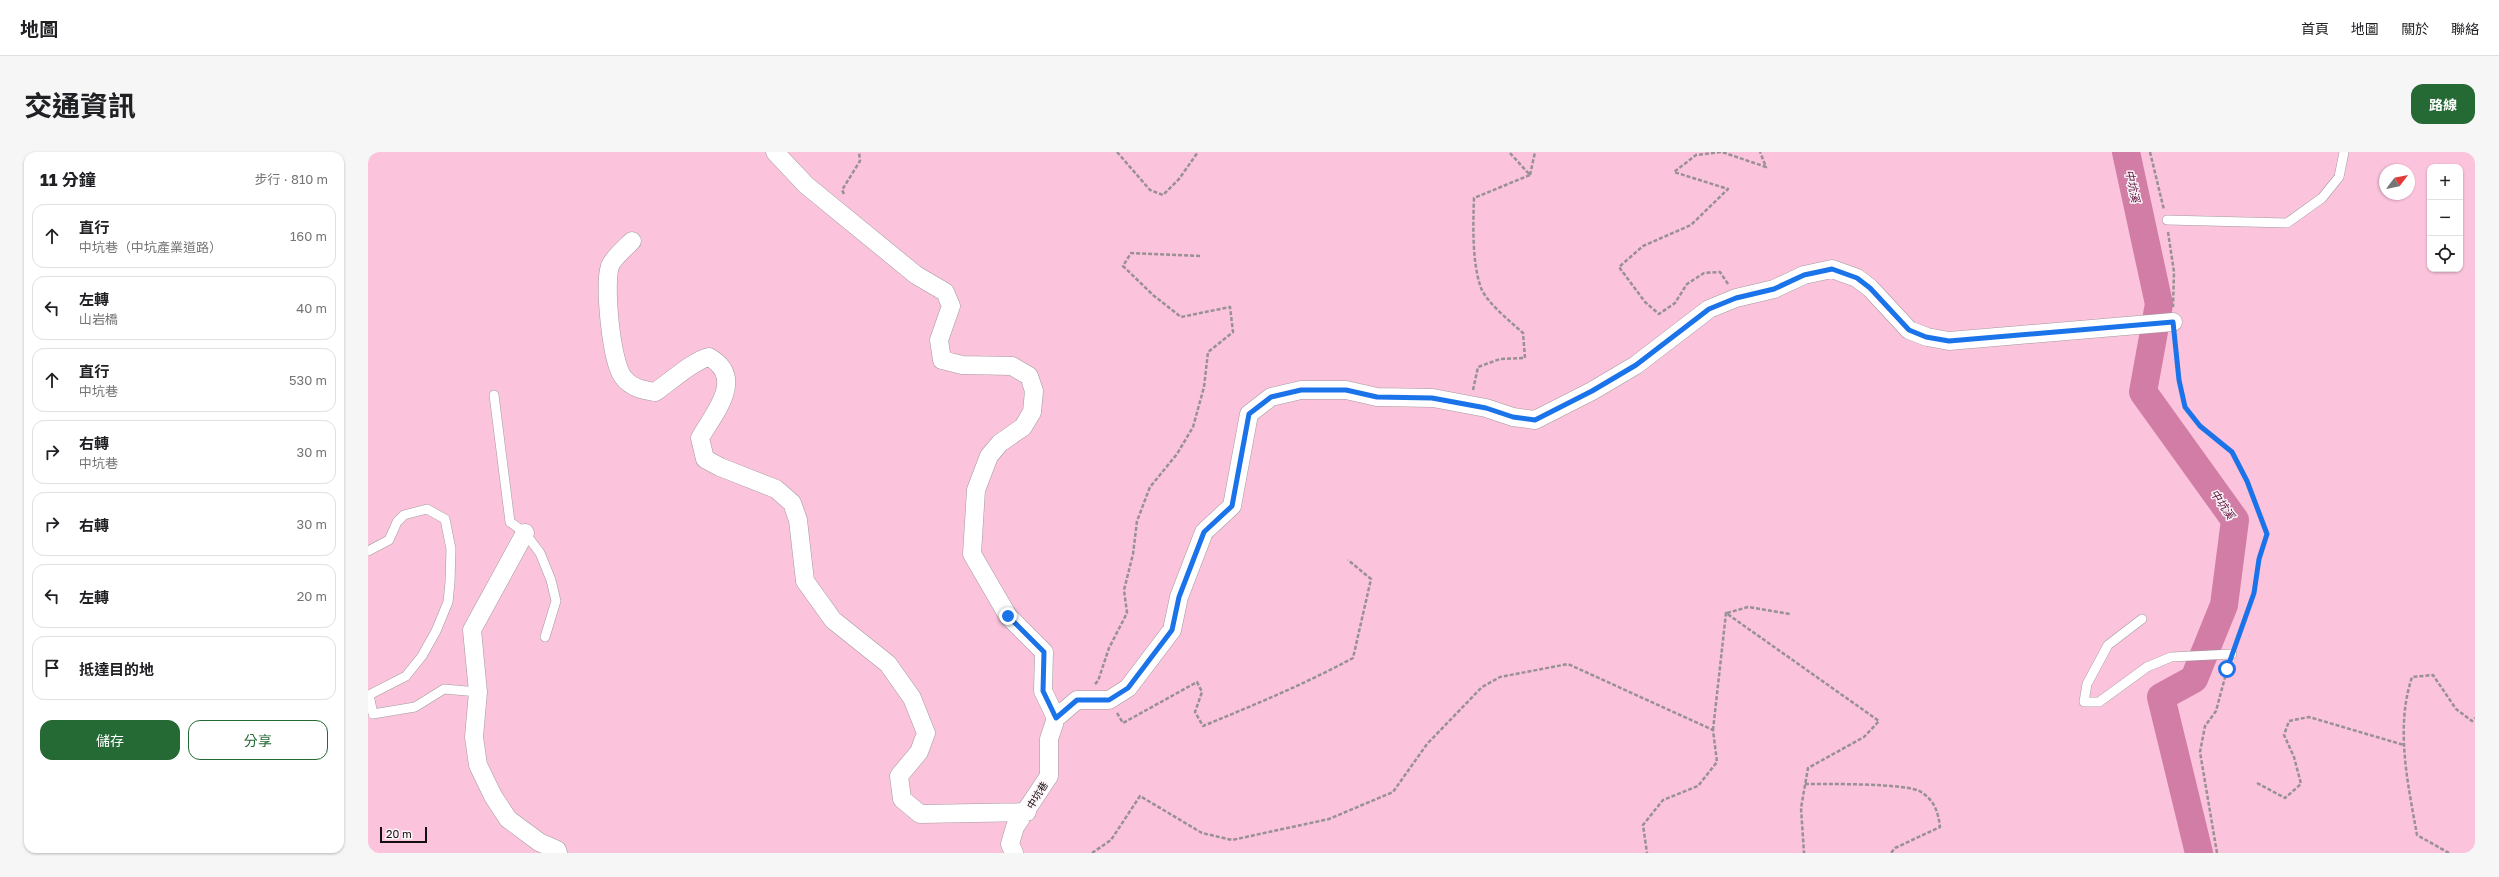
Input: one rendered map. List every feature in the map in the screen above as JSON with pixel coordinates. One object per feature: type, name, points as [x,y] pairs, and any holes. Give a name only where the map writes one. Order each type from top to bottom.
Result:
[{"type":"street","points":[[775,152],[806,185],[916,275],[945,292],[951,306],[939,340],[942,360],[962,366],[1012,366],[1029,376],[1034,391],[1032,412],[1023,427],[1000,443],[989,456],[976,490],[972,554],[1008,616],[1044,652],[1043,691],[1056,718],[1077,700],[1109,700],[1128,688],[1172,630],[1179,597],[1204,532],[1232,506],[1249,414],[1271,397],[1301,390],[1346,390],[1377,397],[1432,398],[1470,405],[1513,417],[1535,420],[1592,391],[1636,365],[1709,309],[1736,298],[1774,289],[1804,275],[1832,269],[1857,278],[1870,288],[1909,330],[1926,337],[1949,341],[2173,322]]},
{"type":"street","points":[[632,241],[610,266],[608,316],[614,352],[622,377],[637,389],[655,392],[685,372],[698,359],[709,357],[721,363],[726,377],[726,394],[700,438],[705,459],[720,467],[776,489],[792,503],[798,520],[805,580],[833,620],[888,664],[912,698],[926,733],[919,752],[899,776],[902,799],[920,814],[1027,812]]},
{"type":"street","points":[[524,534],[472,630],[478,692],[474,737],[478,765],[493,796],[508,819],[539,842],[557,850],[558,853]]},
{"type":"street","name":"中坑巷","points":[[1014,853],[1010,844],[1015,827],[1027,812],[1049,776],[1049,739],[1056,718]]},
{"type":"lane","points":[[2167,220],[2287,224],[2322,198],[2339,177],[2344,152]]},
{"type":"lane","points":[[494,394],[510,522],[524,534],[540,553],[556,601],[545,637]]},
{"type":"lane","points":[[368,551],[389,540],[397,522],[404,515],[426,509],[445,519],[451,549],[448,602],[422,656],[406,676],[369,694],[373,714],[415,707],[444,689],[478,692]]},
{"type":"lane","points":[[2142,619],[2108,645],[2087,684],[2084,702],[2100,702],[2147,667],[2171,657],[2232,654]]},
{"type":"path","points":[[846,196],[842,190],[860,161],[859,152]]},
{"type":"path","points":[[1116,152],[1150,190],[1163,195],[1180,178],[1198,152]]},
{"type":"path","points":[[1509,152],[1530,175]]},
{"type":"path","points":[[1530,175],[1535,152]]},
{"type":"path","points":[[1736,298],[1720,272],[1704,273],[1687,284],[1675,303],[1659,314],[1645,302],[1619,267],[1644,246],[1691,225],[1728,189],[1674,172],[1696,155],[1722,152],[1766,167],[1760,152]]},
{"type":"path","points":[[2150,152],[2167,220],[2174,272],[2173,322],[2179,380],[2185,407],[2200,426],[2232,452],[2247,481],[2267,534],[2259,559],[2254,593],[2232,654],[2216,711],[2205,726],[2200,752],[2217,853]]},
{"type":"path","points":[[1470,405],[1478,367],[1500,360],[1525,358],[1523,333],[1502,314],[1481,288],[1473,239],[1474,198],[1530,175]]},
{"type":"path","points":[[1077,700],[1098,681],[1109,648],[1127,613],[1124,590],[1133,554],[1137,521],[1150,487],[1177,454],[1193,427],[1204,387],[1208,352],[1233,332],[1230,307],[1181,317],[1152,295],[1123,266],[1132,253],[1200,256]]},
{"type":"path","points":[[1109,700],[1124,724],[1197,682],[1202,692],[1195,712],[1203,726],[1244,707],[1300,686],[1354,658],[1371,579],[1348,560]]},
{"type":"path","points":[[1726,613],[1748,607],[1790,614]]},
{"type":"path","points":[[1647,853],[1643,825],[1663,800],[1698,786],[1716,762],[1713,730],[1726,613]]},
{"type":"path","points":[[1726,613],[1879,721],[1864,737],[1808,768],[1801,808],[1804,853]]},
{"type":"path","points":[[1092,853],[1111,840],[1140,796],[1202,833],[1232,840],[1329,819],[1393,792],[1427,744],[1482,687],[1500,677],[1568,664],[1713,730]]},
{"type":"path","points":[[2449,853],[2417,835],[2404,745],[2405,699],[2412,677],[2433,674],[2456,709],[2472,721],[2475,718]]},
{"type":"path","points":[[2257,783],[2285,798],[2301,784],[2294,757],[2284,735],[2289,721],[2309,717],[2404,745]]},
{"type":"path","points":[[1805,784],[1892,786],[1920,790],[1937,807],[1940,828],[1895,848],[1891,853]]},
{"type":"shaded area","points":[[368,152],[2475,152],[2475,853],[368,853]]},
{"type":"waterway","name":"中坑溪","points":[[2126,152],[2159,304],[2143,392],[2235,520],[2224,605],[2194,679],[2161,697],[2199,853]]},
{"type":"route","points":[[1008,616],[1044,652],[1043,691],[1056,718],[1077,700],[1109,700],[1128,688],[1172,630],[1179,597],[1204,532],[1214,521],[1232,506],[1237,484],[1244,431],[1249,414],[1271,397],[1301,390],[1346,390],[1377,397],[1432,398],[1486,408],[1513,417],[1535,420],[1592,391],[1636,365],[1661,344],[1709,309],[1736,298],[1774,289],[1804,275],[1832,269],[1857,278],[1870,288],[1909,330],[1926,337],[1949,341],[2173,322],[2179,380],[2185,407],[2200,426],[2232,452],[2247,481],[2267,534],[2259,559],[2254,593],[2227,669]]}]
